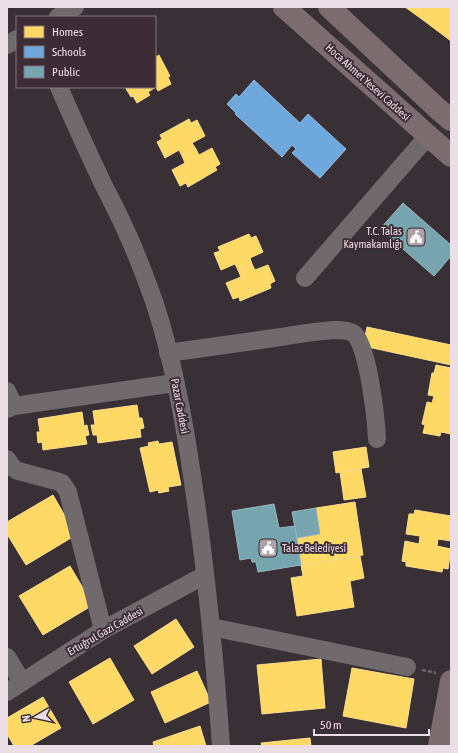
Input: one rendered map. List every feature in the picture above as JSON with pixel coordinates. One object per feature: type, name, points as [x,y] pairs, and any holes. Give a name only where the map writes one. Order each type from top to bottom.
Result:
[{"type":"main road","name":"Hoca Ahmet Yesevi Caddesi","points":[[284,7],[451,156]]},
{"type":"main road","points":[[340,11],[432,104],[451,120]]},
{"type":"main road","points":[[439,746],[444,677]]},
{"type":"street","points":[[47,16],[56,7]]},
{"type":"street","points":[[60,16],[76,7]]},
{"type":"street","points":[[7,45],[16,40]]},
{"type":"street","name":"Pazar Caddesi","points":[[59,88],[81,138],[127,232],[142,268],[155,305],[168,353],[190,463],[211,627],[221,746]]},
{"type":"street","points":[[305,278],[428,136]]},
{"type":"street","points":[[168,353],[335,330],[345,330],[353,333],[359,340],[370,378],[377,439]]},
{"type":"street","points":[[9,402],[175,383]]},
{"type":"street","points":[[7,459],[13,468],[18,471],[62,483],[68,492],[103,630]]},
{"type":"street","name":"Ertuğrul Gazi Caddesi","points":[[14,687],[103,630],[205,576]]},
{"type":"street","points":[[211,627],[407,668]]},
{"type":"street","points":[[7,657],[14,687]]},
{"type":"path","points":[[407,668],[444,677]]},
{"type":"building: Homes","points":[[405,7],[432,7],[423,20]]},
{"type":"building: Homes","points":[[432,7],[451,7],[451,41],[423,20]]},
{"type":"building: Homes","points":[[159,55],[170,76],[168,77],[171,84],[158,91],[156,87],[156,57]]},
{"type":"building: Homes","points":[[126,88],[154,88],[148,92],[150,95],[137,103],[133,96],[131,97]]},
{"type":"building: Homes","points":[[189,119],[191,123],[197,120],[205,136],[192,143],[196,149],[182,156],[179,150],[165,158],[157,142],[162,139],[160,135]]},
{"type":"building: Homes","points":[[212,148],[220,164],[215,167],[217,170],[188,187],[186,183],[180,186],[172,170],[185,163],[182,156],[196,149],[199,155]]},
{"type":"building: Homes","points":[[249,234],[251,238],[256,236],[263,252],[250,258],[252,264],[238,270],[235,264],[221,270],[214,253],[220,251],[218,247]]},
{"type":"building: Homes","points":[[252,264],[255,270],[268,265],[275,281],[270,284],[271,288],[240,301],[239,297],[233,299],[226,283],[241,277],[238,270]]},
{"type":"building: Homes","points":[[367,327],[451,345],[451,365],[363,346]]},
{"type":"building: Homes","points":[[436,365],[451,368],[451,434],[441,432],[440,436],[423,433],[425,425],[422,424],[427,402],[432,403],[434,396],[428,395],[432,373],[434,373]]},
{"type":"building: Homes","points":[[137,405],[139,418],[142,418],[144,428],[140,429],[141,437],[98,443],[97,435],[93,435],[91,425],[95,425],[93,411]]},
{"type":"building: Homes","points":[[82,412],[84,426],[87,425],[89,435],[85,436],[87,444],[43,450],[42,442],[38,443],[37,432],[40,432],[38,419]]},
{"type":"building: Homes","points":[[158,441],[159,444],[172,442],[181,485],[168,487],[169,491],[159,493],[158,490],[150,492],[140,448],[149,446],[148,443]]},
{"type":"building: Homes","points":[[366,447],[369,467],[336,473],[333,452]]},
{"type":"building: Homes","points":[[361,469],[366,497],[344,500],[340,472]]},
{"type":"building: Homes","points":[[53,495],[76,535],[26,565],[7,534],[7,522]]},
{"type":"building: Homes","points":[[355,502],[363,555],[301,565],[297,538],[320,534],[316,508]]},
{"type":"building: Homes","points":[[415,510],[451,516],[451,541],[438,539],[437,546],[451,549],[448,569],[443,568],[442,572],[406,566],[406,562],[402,561],[405,541],[419,544],[420,536],[406,534],[409,514],[414,514]]},
{"type":"building: Homes","points":[[360,556],[364,578],[350,581],[354,607],[297,616],[291,578],[303,576],[301,565]]},
{"type":"building: Homes","points":[[70,566],[93,605],[43,635],[19,596]]},
{"type":"building: Homes","points":[[176,619],[194,647],[152,674],[134,646]]},
{"type":"building: Homes","points":[[110,658],[134,700],[93,724],[69,682]]},
{"type":"building: Homes","points":[[321,659],[325,708],[262,714],[257,665]]},
{"type":"building: Homes","points":[[352,668],[414,679],[406,728],[343,716]]},
{"type":"building: Homes","points":[[197,671],[211,702],[165,723],[151,692]]},
{"type":"building: Homes","points":[[43,697],[61,728],[30,746],[14,746],[7,734],[7,718]]},
{"type":"building: Homes","points":[[200,726],[206,746],[154,746],[153,742]]},
{"type":"building: Homes","points":[[310,738],[311,746],[262,746],[261,743]]},
{"type":"building: Schools","points":[[254,80],[300,123],[308,114],[346,149],[320,178],[292,153],[296,149],[292,145],[282,157],[235,114],[236,113],[227,104],[236,94],[239,97]]},
{"type":"building: Public","name":"T.C. Talas Kaymakamlığı","points":[[403,203],[451,245],[451,256],[434,276],[380,229]]},
{"type":"building: Public","name":"Talas Belediyesi","points":[[274,504],[279,528],[295,526],[301,565],[258,572],[256,562],[252,562],[251,558],[240,560],[232,511]]},
{"type":"building: Public","name":"Talas Belediyesi","points":[[316,508],[320,534],[297,538],[292,512]]},
{"type":"place","name":"T.C. Talas Kaymakamlığı","points":[[416,237]]},
{"type":"place","name":"Talas Belediyesi","points":[[268,548]]}]
